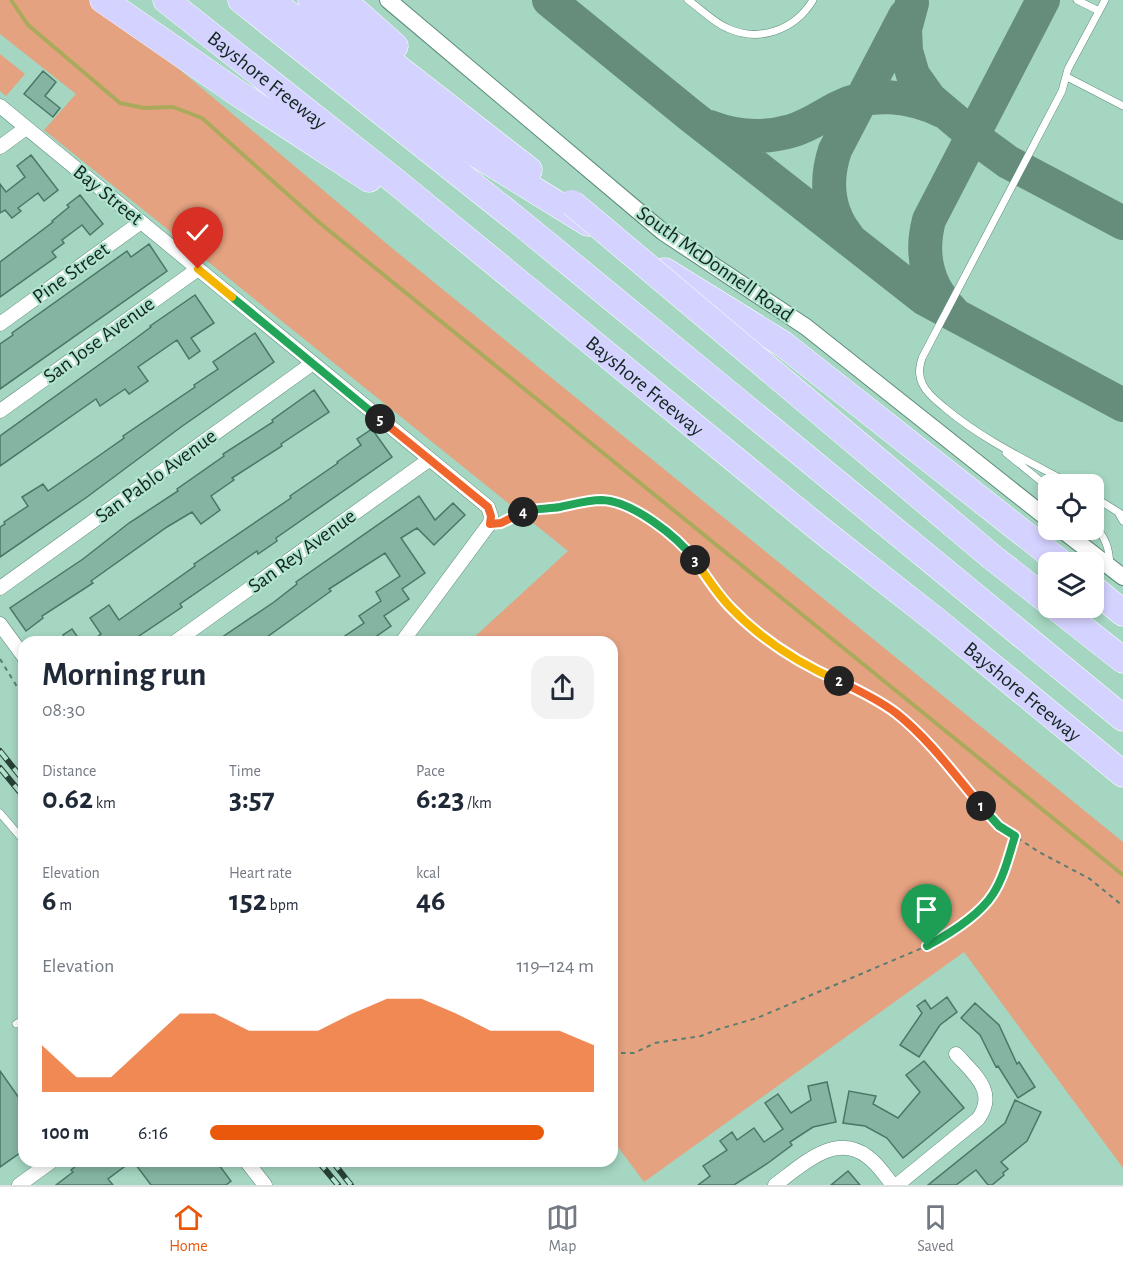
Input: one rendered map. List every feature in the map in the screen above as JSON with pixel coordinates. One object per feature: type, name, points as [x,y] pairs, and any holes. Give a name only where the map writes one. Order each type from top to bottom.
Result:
[{"type":"highway","points":[[103,0],[236,92],[482,252]]},
{"type":"highway","name":"Bayshore Freeway","points":[[166,0],[482,252],[1123,774]]},
{"type":"highway","name":"Bayshore Freeway","points":[[241,0],[522,224],[1123,718]]},
{"type":"highway","points":[[270,0],[476,154],[783,344],[1047,552]]},
{"type":"highway","points":[[311,0],[572,203]]},
{"type":"highway","points":[[343,0],[572,203],[992,557],[1038,593]]},
{"type":"highway","points":[[1104,597],[1123,613]]},
{"type":"highway","points":[[1070,618],[1123,660]]},
{"type":"street","name":"South McDonnell Road","points":[[388,0],[663,232],[806,327],[1038,511]]},
{"type":"street","name":"Bay Street","points":[[0,106],[488,507],[491,520]]},
{"type":"street","points":[[0,147],[26,128]]},
{"type":"street","name":"Pine Street","points":[[0,324],[141,222]]},
{"type":"street","name":"San Jose Avenue","points":[[0,411],[198,269]]},
{"type":"street","name":"San Pablo Avenue","points":[[0,588],[313,363]]},
{"type":"street","name":"San Rey Avenue","points":[[183,636],[430,459]]},
{"type":"street","points":[[406,636],[491,520]]},
{"type":"street","points":[[1075,540],[1117,572]]},
{"type":"street","points":[[0,624],[18,649]]},
{"type":"street","points":[[775,1185],[826,1150],[849,1148],[860,1151],[870,1158],[895,1185],[978,1119],[985,1110],[987,1098],[983,1087],[956,1054]]},
{"type":"street","points":[[19,1185],[44,1167]]},
{"type":"street","points":[[251,1167],[265,1185]]},
{"type":"lane","points":[[688,0],[725,28],[740,33],[757,34],[779,30],[792,23],[803,14],[813,0]]},
{"type":"lane","points":[[1077,0],[1099,11]]},
{"type":"lane","points":[[1038,479],[928,393],[918,371],[922,358],[1062,91],[1068,69],[1105,0]]},
{"type":"lane","points":[[1067,77],[1123,106]]},
{"type":"lane","points":[[992,442],[1052,474]]},
{"type":"lane","points":[[1104,503],[1120,513],[1123,521]]},
{"type":"lane","points":[[1104,537],[1117,572]]},
{"type":"lane","points":[[0,813],[18,834]]},
{"type":"path","points":[[491,520],[501,523],[528,510],[591,500],[605,500],[633,509],[684,547],[730,608],[768,642],[806,667],[860,691],[895,712],[923,739],[999,826],[1039,852],[1090,879],[1123,906]]},
{"type":"path","points":[[0,659],[18,688]]},
{"type":"path","points":[[618,1053],[634,1053],[655,1044],[701,1036],[757,1018],[927,946],[951,933],[992,895],[1003,873],[1015,836]]},
{"type":"shaded area","points":[[0,0],[97,0],[393,249],[1123,842],[1123,1168],[964,952],[644,1182],[618,1147],[618,636],[476,636],[568,551],[44,130],[76,94],[0,34]]},
{"type":"shaded area","points":[[0,54],[25,74],[6,96],[0,91]]},
{"type":"building","points":[[43,71],[56,82],[45,96],[60,108],[53,117],[24,94]]},
{"type":"building","points":[[31,155],[58,190],[44,201],[38,193],[18,208],[21,211],[12,218],[5,210],[0,213],[0,184],[6,192],[25,177],[17,166]]},
{"type":"building","points":[[80,195],[103,224],[90,235],[82,225],[62,240],[64,243],[52,252],[56,257],[0,297],[0,262],[53,222],[69,207],[67,205]]},
{"type":"building","points":[[149,244],[167,271],[0,389],[0,344],[127,251],[131,257]]},
{"type":"building","points":[[195,295],[214,323],[191,338],[200,351],[189,359],[177,340],[138,367],[148,381],[129,394],[125,389],[100,406],[96,399],[0,466],[0,436]]},
{"type":"building","points":[[255,333],[274,362],[0,557],[0,527],[28,506],[22,497],[43,484],[48,491],[100,455],[124,438],[123,436],[218,369],[213,362]]},
{"type":"building","points":[[314,390],[329,412],[232,478],[234,480],[211,496],[220,510],[201,524],[192,512],[167,527],[91,581],[93,583],[42,616],[43,618],[26,631],[10,608],[178,491],[177,489],[224,456],[223,454],[273,422],[272,420]]},
{"type":"building","points":[[372,429],[392,457],[276,538],[277,541],[258,554],[257,551],[180,604],[182,607],[139,636],[98,636],[101,634],[90,618],[109,605],[119,620],[195,566],[194,564],[338,463],[361,445],[357,439]]},
{"type":"building","points":[[419,496],[435,520],[453,503],[465,515],[434,545],[417,528],[401,538],[425,573],[402,589],[409,599],[384,616],[391,626],[377,636],[345,636],[364,623],[359,616],[381,601],[376,592],[400,576],[385,553],[329,589],[331,591],[268,636],[224,636],[274,602],[297,584],[296,582]]},
{"type":"building","points":[[72,629],[77,636],[64,636]]},
{"type":"building","points":[[947,997],[957,1012],[940,1025],[919,1057],[900,1045],[922,1013],[917,1006],[925,1000],[931,1009]]},
{"type":"building","points":[[975,1003],[999,1025],[1017,1064],[1019,1062],[1035,1087],[1018,1098],[998,1066],[996,1067],[980,1035],[961,1018]]},
{"type":"building","points":[[924,1061],[964,1108],[903,1158],[887,1138],[865,1126],[843,1123],[849,1091],[876,1096],[873,1104],[898,1118],[920,1092],[906,1075]]},
{"type":"building","points":[[0,1071],[18,1096],[18,1154],[0,1167]]},
{"type":"building","points":[[827,1082],[836,1122],[813,1127],[790,1142],[792,1145],[768,1163],[734,1185],[698,1185],[710,1176],[703,1166],[727,1150],[720,1141],[732,1132],[737,1140],[754,1128],[764,1142],[783,1129],[765,1103],[778,1094],[791,1113],[811,1100],[808,1086]]},
{"type":"building","points":[[1015,1100],[1041,1112],[1027,1141],[1001,1162],[1008,1169],[1003,1173],[1004,1175],[992,1185],[988,1185],[976,1170],[956,1185],[928,1185],[1005,1123]]},
{"type":"building","points":[[75,1167],[124,1167],[108,1179],[113,1185],[56,1185],[73,1172],[71,1170]]},
{"type":"building","points":[[138,1167],[220,1167],[231,1181],[226,1185],[151,1185]]},
{"type":"building","points":[[848,1171],[860,1185],[831,1185]]},
{"type":"waterway","points":[[11,0],[28,25],[120,103],[144,108],[173,107],[202,118],[321,224],[1123,875]]},
{"type":"taxiway","points":[[549,0],[690,115],[925,299],[1123,405]]},
{"type":"taxiway","points":[[952,311],[937,291],[928,269],[925,245],[929,220],[1043,0]]},
{"type":"taxiway","points":[[912,3],[905,29],[906,51],[913,75],[930,99],[1008,162],[1123,223]]},
{"type":"taxiway","points":[[848,237],[832,206],[829,184],[832,161],[835,150],[905,16]]},
{"type":"taxiway","points":[[710,127],[750,136],[781,134],[804,126],[852,102],[878,97],[905,99],[942,111]]},
{"type":"railway","points":[[0,751],[18,774]]},
{"type":"railway","points":[[0,768],[18,790]]},
{"type":"railway","points":[[323,1167],[338,1185]]},
{"type":"railway","points":[[337,1167],[351,1185]]},
{"type":"route","points":[[198,269],[488,507],[491,516],[490,524],[501,523],[528,510],[591,500],[605,500],[633,509],[684,547],[730,608],[768,642],[806,667],[860,691],[895,712],[935,752],[999,826],[1015,836],[1003,873],[992,895],[972,916],[951,933],[927,946]]}]
